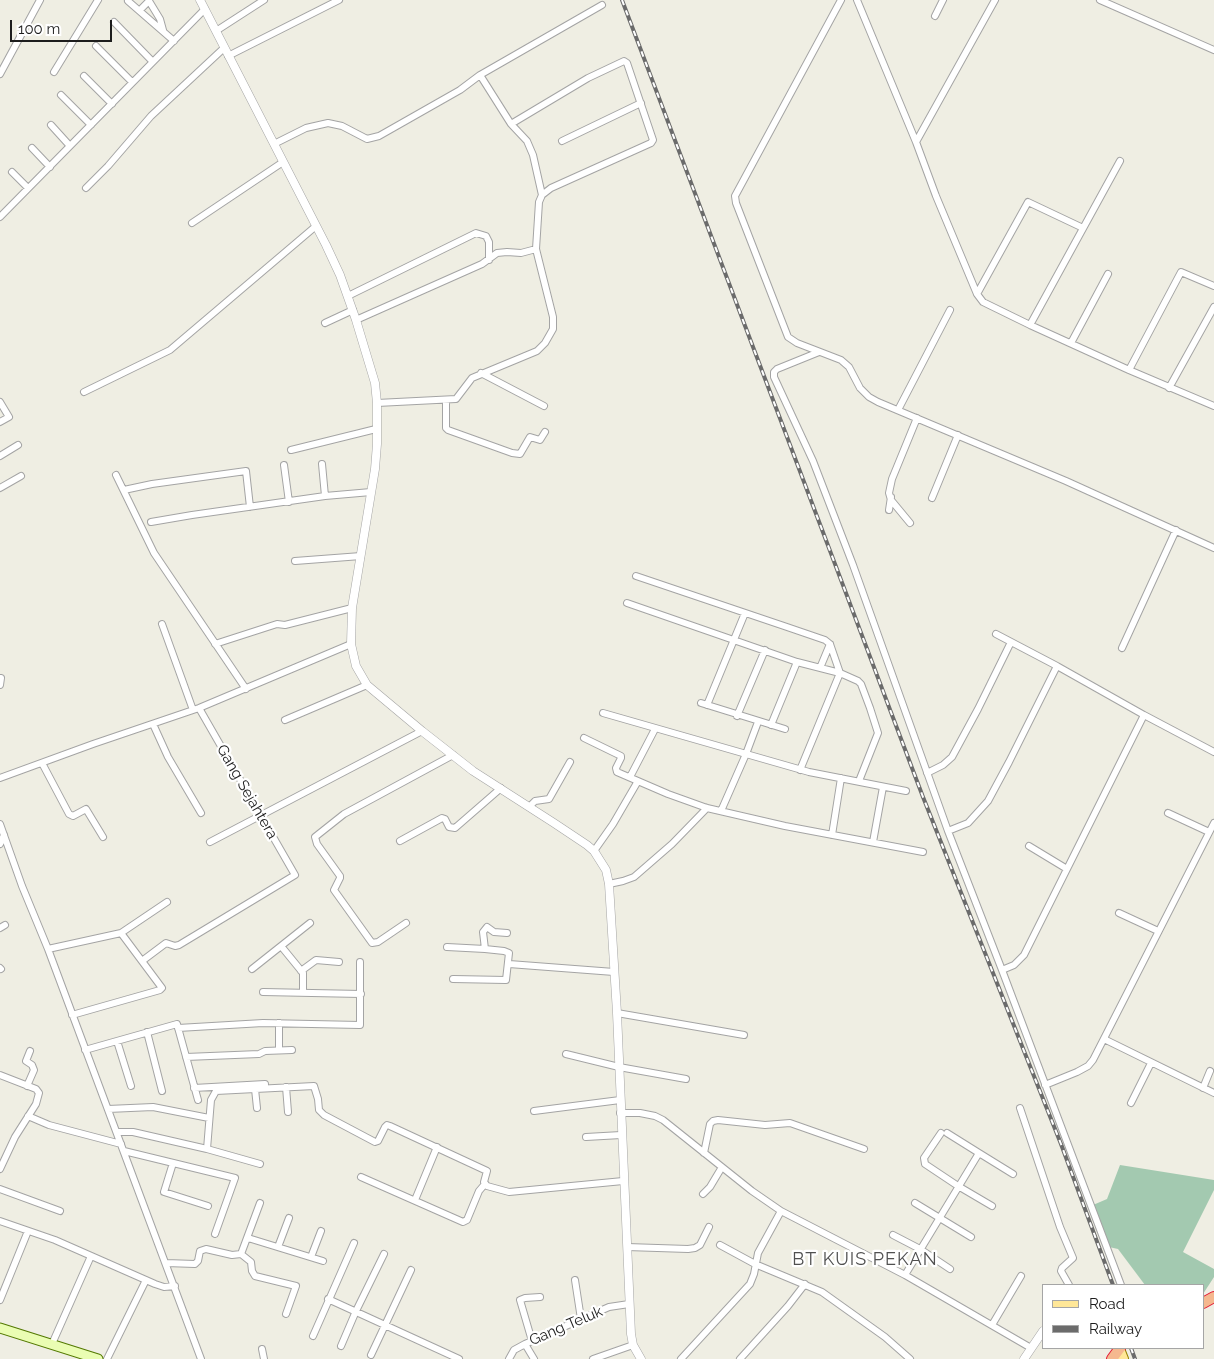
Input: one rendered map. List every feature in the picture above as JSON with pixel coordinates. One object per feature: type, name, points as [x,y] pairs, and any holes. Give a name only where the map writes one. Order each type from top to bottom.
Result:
[{"type":"highway","points":[[1112,1359],[1120,1351]]},
{"type":"main road","points":[[0,1328],[98,1359]]},
{"type":"street","points":[[0,74],[40,0]]},
{"type":"street","points":[[54,72],[98,0]]},
{"type":"street","points":[[140,10],[148,0],[160,19],[163,30]]},
{"type":"street","points":[[200,0],[337,268],[370,363],[377,403],[377,444],[352,608],[351,644],[356,666],[367,685],[422,731],[473,771],[594,851],[606,870],[609,884],[617,1013],[629,1304],[633,1345],[641,1359]]},
{"type":"street","points":[[216,31],[264,0]]},
{"type":"street","points":[[86,188],[108,166],[151,116],[226,52],[339,0]]},
{"type":"street","points":[[841,0],[735,198],[788,337],[797,343],[841,360],[849,367],[860,388],[869,397],[1214,548]]},
{"type":"street","points":[[857,0],[916,142],[936,196],[977,294],[983,302],[1129,370],[1214,406]]},
{"type":"street","points":[[936,16],[944,0]]},
{"type":"street","points":[[916,142],[994,0]]},
{"type":"street","points":[[1100,0],[1110,2],[1214,50]]},
{"type":"street","points":[[128,1],[174,41]]},
{"type":"street","points":[[274,144],[306,128],[328,123],[342,126],[367,139],[373,138],[460,90],[480,75],[602,5]]},
{"type":"street","points":[[2,212],[205,9]]},
{"type":"street","points":[[114,22],[152,62]]},
{"type":"street","points":[[96,46],[132,82]]},
{"type":"street","points":[[377,403],[458,398],[472,378],[537,351],[550,335],[553,328],[553,317],[536,249],[539,202],[542,195],[551,188],[651,143],[653,137],[627,63],[622,61],[588,78],[511,124]]},
{"type":"street","points":[[480,75],[511,124],[527,141],[533,155],[542,195]]},
{"type":"street","points":[[84,76],[112,104]]},
{"type":"street","points":[[61,95],[91,125]]},
{"type":"street","points":[[562,140],[641,103]]},
{"type":"street","points":[[52,125],[70,146]]},
{"type":"street","points":[[32,148],[50,166]]},
{"type":"street","points":[[1030,325],[1120,161]]},
{"type":"street","points":[[192,223],[283,162]]},
{"type":"street","points":[[12,172],[28,188]]},
{"type":"street","points":[[977,294],[1028,202],[1084,228]]},
{"type":"street","points":[[84,392],[170,350],[316,226]]},
{"type":"street","points":[[348,296],[476,233],[486,236],[489,242],[489,260]]},
{"type":"street","points":[[356,320],[482,264],[497,253],[521,253],[536,249]]},
{"type":"street","points":[[1129,370],[1181,272],[1214,286]]},
{"type":"street","points":[[1071,343],[1108,274]]},
{"type":"street","points":[[1170,388],[1214,307]]},
{"type":"street","points":[[325,323],[352,310]]},
{"type":"street","points":[[898,410],[950,310]]},
{"type":"street","points":[[818,352],[776,369],[774,377],[813,461],[853,565],[948,831],[1122,1284]]},
{"type":"street","points":[[482,373],[544,406]]},
{"type":"street","points":[[446,400],[446,428],[448,430],[512,453],[520,454],[530,437],[540,440],[545,432]]},
{"type":"street","points":[[0,402],[9,417],[0,422]]},
{"type":"street","points":[[889,510],[895,474],[918,418]]},
{"type":"street","points":[[910,523],[891,500],[889,493],[892,479],[918,418]]},
{"type":"street","points":[[291,450],[376,429]]},
{"type":"street","points":[[932,498],[958,435]]},
{"type":"street","points":[[0,456],[18,445]]},
{"type":"street","points":[[322,464],[325,496]]},
{"type":"street","points":[[284,465],[289,502]]},
{"type":"street","points":[[124,490],[246,470],[250,506]]},
{"type":"street","points":[[116,475],[154,553],[246,689]]},
{"type":"street","points":[[0,488],[21,476]]},
{"type":"street","points":[[151,522],[250,506],[371,492]]},
{"type":"street","points":[[1122,648],[1176,530]]},
{"type":"street","points":[[295,561],[361,556]]},
{"type":"street","points":[[636,576],[818,638],[830,644],[840,673],[800,770]]},
{"type":"street","points":[[627,602],[797,662],[840,673],[861,684],[877,736],[859,781]]},
{"type":"street","points":[[216,644],[277,624],[286,625],[352,608]]},
{"type":"street","points":[[746,613],[704,704],[785,730]]},
{"type":"street","name":"Gang Sejahtera","points":[[142,961],[166,943],[175,946],[179,945],[295,874],[196,709],[162,624]]},
{"type":"street","points":[[996,634],[1214,752]]},
{"type":"street","points":[[927,773],[943,766],[952,757],[1011,642]]},
{"type":"street","points":[[0,778],[196,709],[351,644]]},
{"type":"street","points":[[820,668],[830,644]]},
{"type":"street","points":[[737,716],[765,650]]},
{"type":"street","points":[[771,725],[797,662]]},
{"type":"street","points":[[948,831],[968,824],[988,801],[1057,666]]},
{"type":"street","points":[[285,720],[367,685]]},
{"type":"street","points":[[603,714],[800,770],[906,791]]},
{"type":"street","points":[[1002,970],[1014,965],[1024,954],[1144,715]]},
{"type":"street","points":[[721,811],[758,722]]},
{"type":"street","points":[[153,724],[168,757],[201,813]]},
{"type":"street","points":[[630,777],[655,729]]},
{"type":"street","points":[[210,842],[261,817],[422,731]]},
{"type":"street","points":[[584,738],[620,755],[621,758],[616,770],[668,794],[707,808],[832,835],[923,852]]},
{"type":"street","points":[[406,923],[378,942],[372,943],[334,890],[340,876],[317,844],[315,837],[344,814],[453,755]]},
{"type":"street","points":[[529,807],[535,801],[549,798],[570,762]]},
{"type":"street","points":[[42,763],[69,814],[73,816],[86,809],[103,837]]},
{"type":"street","points":[[832,835],[842,778]]},
{"type":"street","points":[[594,851],[613,824],[638,781]]},
{"type":"street","points":[[873,842],[883,787]]},
{"type":"street","points":[[400,841],[442,818],[445,819],[449,827],[455,828],[501,788]]},
{"type":"street","points":[[609,884],[634,877],[672,844],[707,808]]},
{"type":"street","points":[[1168,813],[1209,832]]},
{"type":"street","points":[[1045,1084],[1088,1066],[1096,1055],[1214,823]]},
{"type":"street","points":[[0,824],[201,1359]]},
{"type":"street","points":[[0,844],[4,835]]},
{"type":"street","points":[[1029,846],[1067,869]]},
{"type":"street","points":[[48,949],[121,933],[167,902]]},
{"type":"street","points":[[1119,913],[1158,932]]},
{"type":"street","points":[[252,969],[310,923]]},
{"type":"street","points":[[485,949],[483,932],[485,928],[490,928],[494,932],[507,933]]},
{"type":"street","points":[[72,1015],[160,990],[162,987],[121,933]]},
{"type":"street","points":[[281,946],[303,973],[303,993]]},
{"type":"street","points":[[447,946],[508,952],[509,964],[506,980],[453,979]]},
{"type":"street","points":[[302,971],[316,960],[339,962]]},
{"type":"street","points":[[178,1028],[262,1023],[360,1025],[360,962]]},
{"type":"street","points":[[509,964],[614,972]]},
{"type":"street","points":[[263,992],[361,994]]},
{"type":"street","points":[[617,1013],[744,1034]]},
{"type":"street","points":[[279,1023],[279,1050]]},
{"type":"street","points":[[85,1050],[177,1024],[198,1100]]},
{"type":"street","points":[[147,1032],[162,1091]]},
{"type":"street","points":[[1104,1039],[1214,1093]]},
{"type":"street","points":[[117,1040],[131,1086]]},
{"type":"street","points":[[186,1057],[259,1054],[265,1051],[292,1050]]},
{"type":"street","points":[[26,1086],[34,1070],[32,1065],[26,1061],[30,1051]]},
{"type":"street","points":[[566,1054],[619,1067],[686,1079]]},
{"type":"street","points":[[1131,1103],[1151,1062]]},
{"type":"street","points":[[1203,1088],[1210,1071]]},
{"type":"street","points":[[0,1075],[36,1089],[39,1093],[36,1104],[15,1137],[0,1169]]},
{"type":"street","points":[[194,1088],[265,1084]]},
{"type":"street","points":[[207,1149],[211,1100],[216,1092],[315,1086],[321,1113],[371,1140],[378,1141],[387,1125],[487,1171],[485,1184],[479,1191],[467,1220],[463,1222],[361,1177]]},
{"type":"street","points":[[286,1087],[288,1112]]},
{"type":"street","points":[[255,1089],[257,1108]]},
{"type":"street","points":[[534,1111],[620,1100]]},
{"type":"street","points":[[108,1109],[153,1107],[209,1118]]},
{"type":"street","points":[[1020,1108],[1060,1227],[1073,1258],[1061,1271],[1068,1284]]},
{"type":"street","points":[[620,1114],[640,1113],[655,1116],[669,1124],[752,1191],[781,1211],[905,1275],[1031,1348]]},
{"type":"street","points":[[28,1116],[48,1125],[121,1144]]},
{"type":"street","points":[[704,1153],[710,1124],[718,1120],[765,1125],[790,1123],[864,1149]]},
{"type":"street","points":[[117,1132],[133,1132],[207,1149],[260,1164]]},
{"type":"street","points":[[992,1206],[926,1166],[924,1158],[944,1133],[1013,1174]]},
{"type":"street","points":[[586,1137],[621,1135]]},
{"type":"street","points":[[415,1200],[437,1147]]},
{"type":"street","points":[[124,1151],[235,1178],[215,1234]]},
{"type":"street","points":[[905,1275],[979,1153]]},
{"type":"street","points":[[173,1163],[164,1192],[208,1206]]},
{"type":"street","points":[[704,1194],[722,1167]]},
{"type":"street","points":[[485,1184],[509,1192],[624,1181]]},
{"type":"street","points":[[0,1189],[60,1211]]},
{"type":"street","points":[[241,1254],[260,1203]]},
{"type":"street","points":[[915,1203],[971,1237]]},
{"type":"street","points":[[680,1359],[747,1288],[754,1274],[760,1248],[781,1211]]},
{"type":"street","points":[[278,1247],[289,1218]]},
{"type":"street","points":[[0,1221],[55,1240],[146,1280],[164,1286],[175,1286]]},
{"type":"street","points":[[628,1247],[695,1248],[700,1245],[709,1226]]},
{"type":"street","points":[[0,1300],[28,1230]]},
{"type":"street","points":[[311,1257],[320,1231]]},
{"type":"street","points":[[893,1235],[920,1249],[950,1269]]},
{"type":"street","points":[[248,1238],[323,1261]]},
{"type":"street","points":[[313,1336],[354,1242]]},
{"type":"street","points":[[720,1245],[755,1264],[805,1284],[833,1299],[885,1337],[910,1359]]},
{"type":"street","points":[[166,1263],[195,1264],[198,1261],[200,1251],[206,1249],[232,1256],[241,1254]]},
{"type":"street","points":[[241,1254],[251,1262],[252,1272],[255,1276],[296,1286],[286,1314]]},
{"type":"street","points":[[341,1346],[384,1254]]},
{"type":"street","points":[[52,1344],[91,1256]]},
{"type":"street","points":[[371,1355],[411,1270]]},
{"type":"street","points":[[992,1325],[1021,1276]]},
{"type":"street","points":[[107,1359],[146,1280]]},
{"type":"street","points":[[575,1280],[581,1319]]},
{"type":"street","points":[[740,1359],[788,1306],[805,1284]]},
{"type":"street","points":[[534,1359],[528,1342],[520,1300],[540,1297]]},
{"type":"street","points":[[328,1299],[459,1359]]},
{"type":"street","name":"Gang Teluk","points":[[509,1359],[514,1350],[528,1342],[609,1307],[629,1304]]},
{"type":"street","points":[[1024,1359],[1042,1333]]},
{"type":"street","points":[[593,1359],[633,1345]]},
{"type":"street","points":[[262,1349],[264,1359]]},
{"type":"green space","points":[[1120,1165],[1214,1180],[1214,1190],[1183,1252],[1214,1269],[1214,1277],[1204,1292],[1204,1284],[1144,1284],[1118,1249],[1109,1247],[1093,1205],[1107,1199]]},
{"type":"railway","points":[[622,0],[923,797],[1061,1144],[1113,1284]]},
{"type":"railway","points":[[1131,1349],[1135,1359]]},
{"type":"district","name":"BT KUIS PEKAN","points":[[865,1260]]}]
